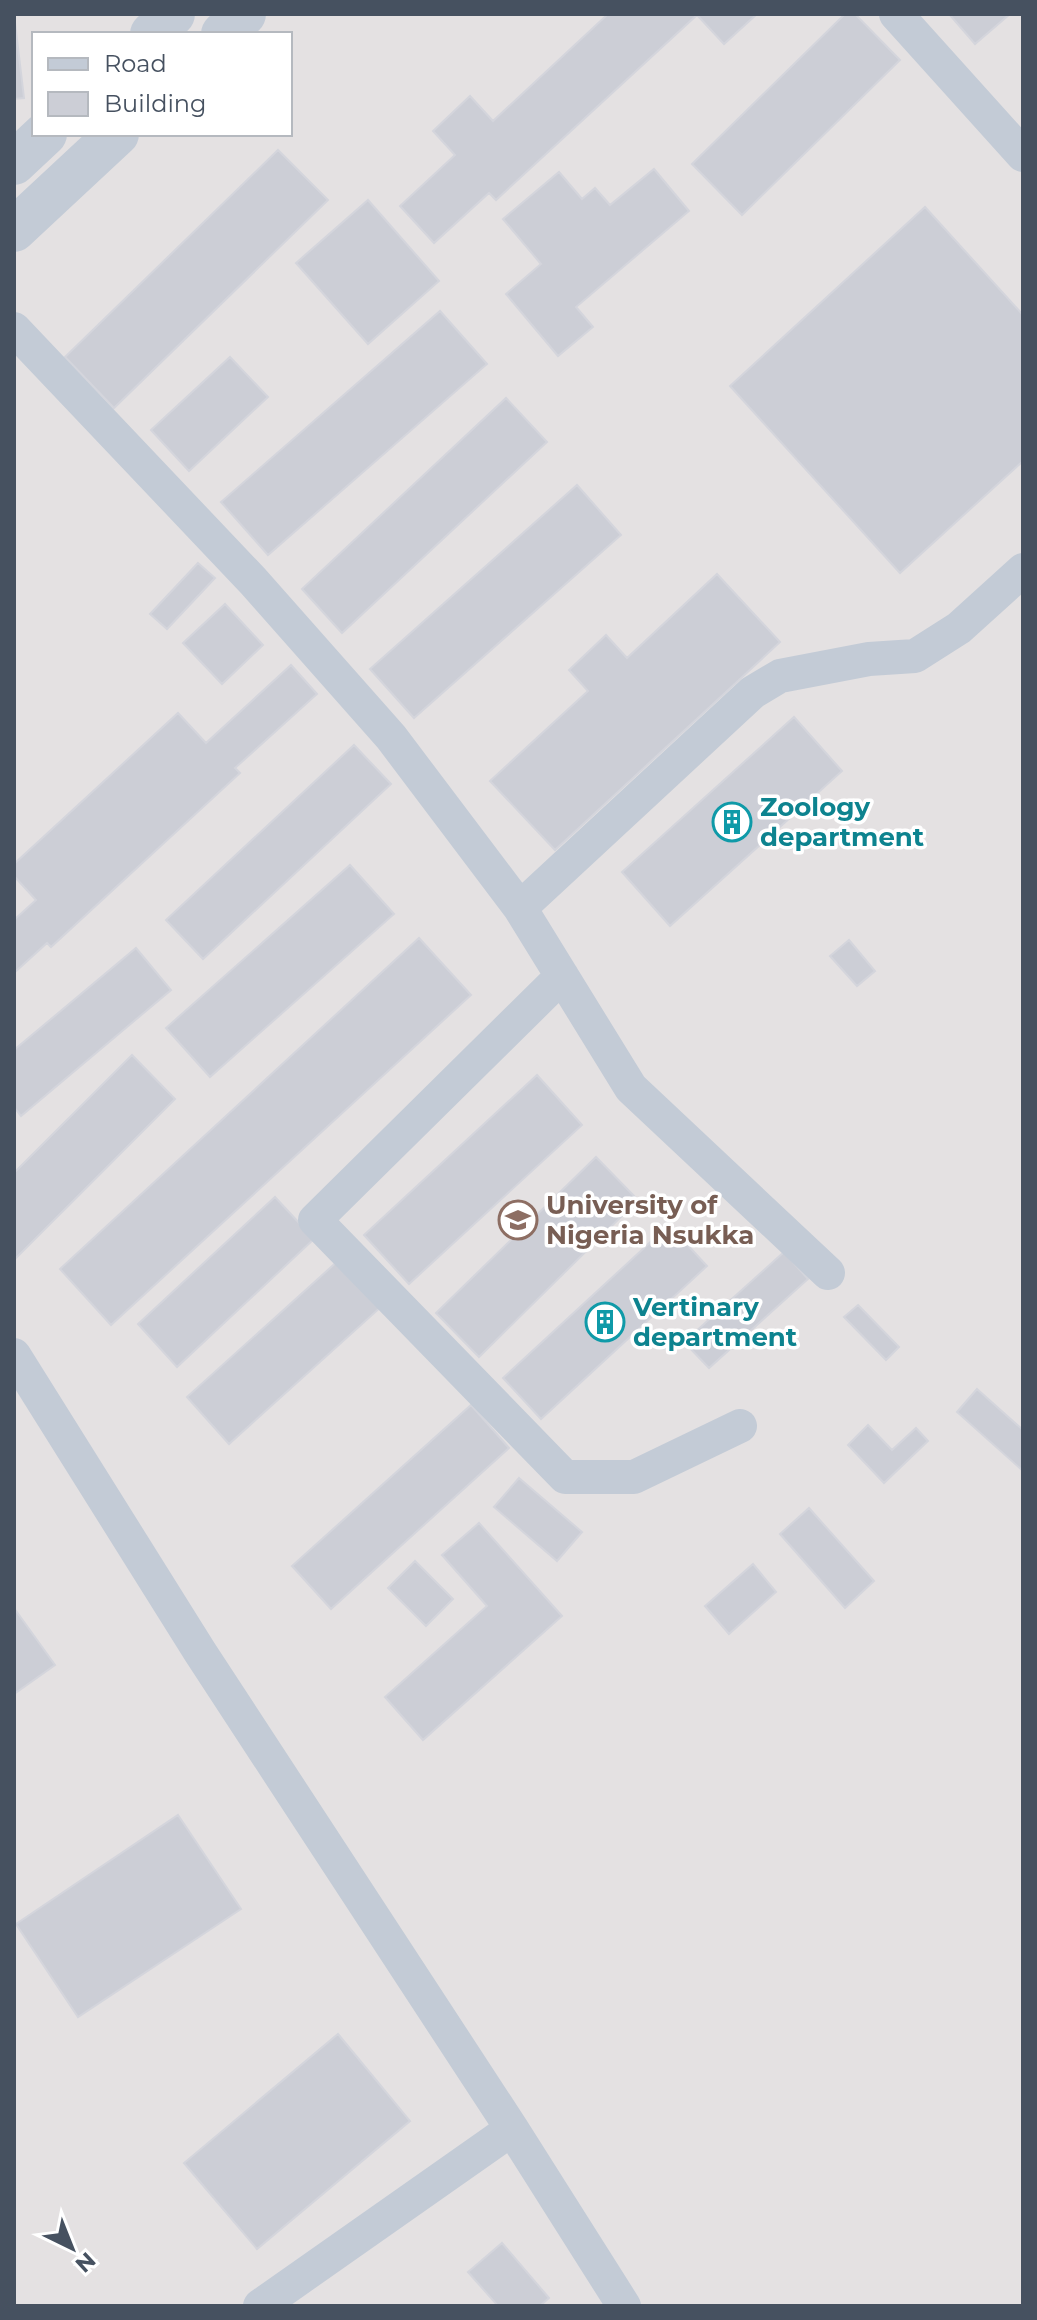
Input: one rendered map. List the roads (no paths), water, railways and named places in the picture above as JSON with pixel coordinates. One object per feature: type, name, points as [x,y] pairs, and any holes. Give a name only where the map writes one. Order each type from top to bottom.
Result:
[{"type":"street","points":[[154,32],[173,14]]},
{"type":"street","points":[[225,32],[244,14]]},
{"type":"street","points":[[896,14],[1023,155]]},
{"type":"street","points":[[14,163],[43,136]]},
{"type":"street","points":[[14,230],[115,136]]},
{"type":"street","points":[[14,329],[253,581],[391,737],[520,908],[631,1088],[828,1273]]},
{"type":"street","points":[[520,908],[753,692],[780,676],[869,659],[915,656],[959,628],[1023,570]]},
{"type":"street","points":[[562,976],[315,1220],[565,1477],[634,1477],[740,1426]]},
{"type":"street","points":[[14,1355],[200,1652],[624,2306]]},
{"type":"street","points":[[260,2306],[512,2129]]},
{"type":"place","name":"Zoology department","points":[[732,822]]},
{"type":"place","name":"University of Nigeria Nsukka","points":[[518,1220]]},
{"type":"place","name":"Vertinary department","points":[[605,1322]]}]
